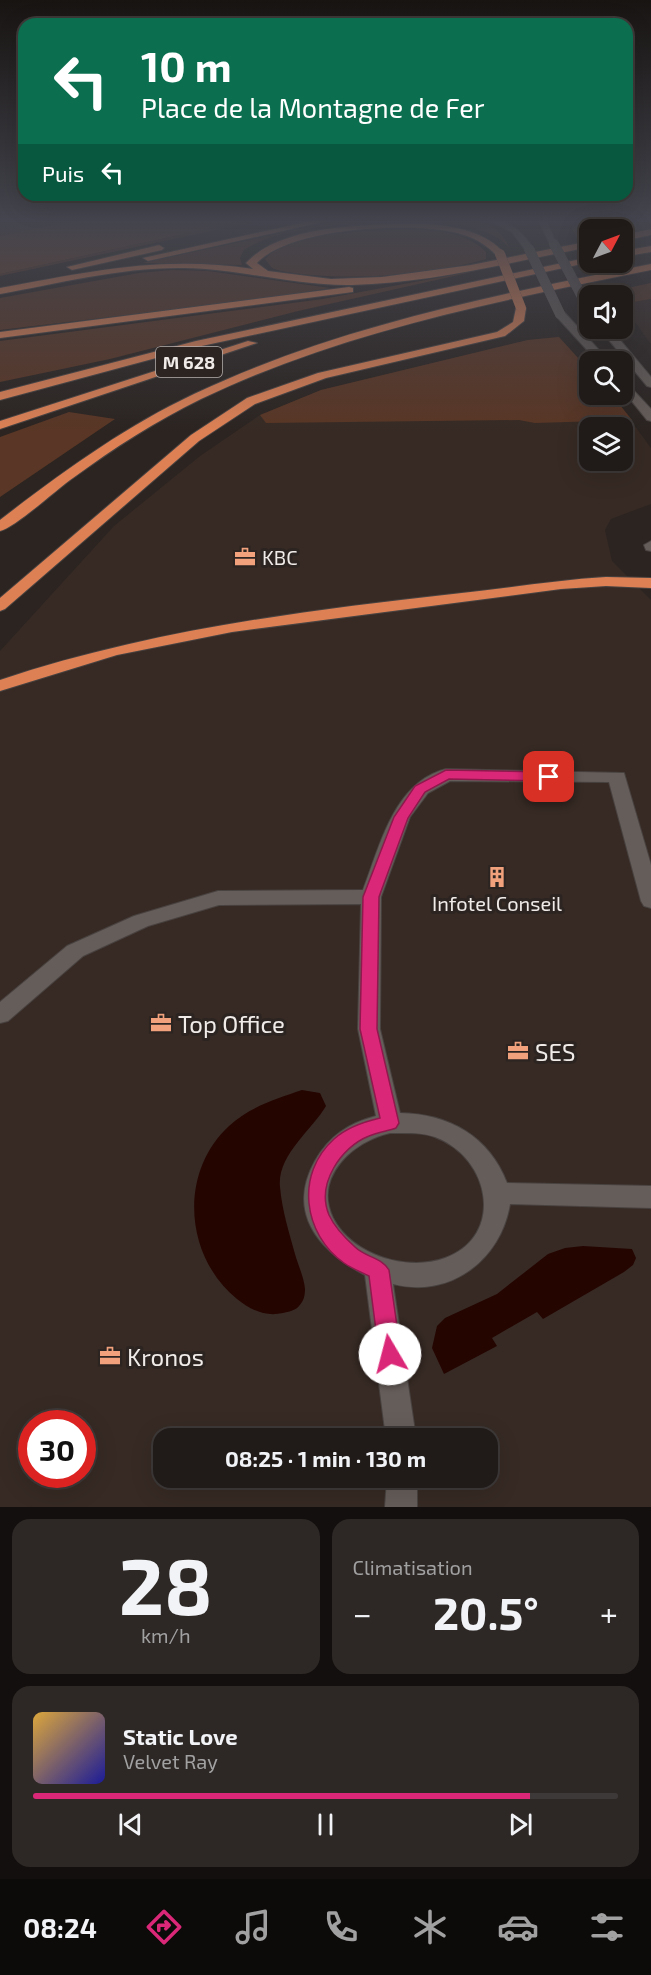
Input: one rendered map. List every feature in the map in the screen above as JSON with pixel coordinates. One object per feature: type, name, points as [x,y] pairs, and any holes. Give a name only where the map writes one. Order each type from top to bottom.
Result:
[{"type":"highway","points":[[0,335],[339,290]]},
{"type":"highway","name":"M 628","points":[[0,396],[196,344],[449,290]]},
{"type":"highway","points":[[0,606],[168,460],[231,412],[272,392],[322,375],[501,334],[519,322],[522,315],[514,290]]},
{"type":"highway","name":"M 628","points":[[0,527],[92,458],[138,429],[226,385],[318,349],[363,335],[450,311],[542,290]]},
{"type":"highway","name":"M 628","points":[[0,425],[138,378],[381,305]]},
{"type":"highway","name":"M 628","points":[[0,388],[104,368]]},
{"type":"highway","points":[[0,686],[78,659],[126,648],[285,621],[550,588],[614,582],[651,583]]},
{"type":"street","points":[[549,290],[560,314],[595,351]]},
{"type":"street","points":[[613,339],[651,384]]},
{"type":"street","points":[[633,395],[651,417]]},
{"type":"street","points":[[390,1123],[369,1029],[371,897],[401,817],[420,789],[446,775],[617,777],[651,901]]},
{"type":"street","points":[[0,1015],[75,951],[141,921],[218,898],[371,897]]},
{"type":"street","points":[[390,1123],[419,1123],[448,1132],[472,1147],[489,1168],[498,1193],[497,1218],[486,1241],[466,1260],[440,1272],[409,1275],[378,1270],[351,1257],[330,1236],[318,1213],[317,1188],[325,1164],[340,1144],[363,1130],[390,1123]]},
{"type":"street","points":[[498,1193],[651,1197]]},
{"type":"street","points":[[378,1270],[400,1428]]},
{"type":"street","points":[[401,1507],[402,1488]]},
{"type":"shaded area","points":[[43,290],[316,290],[262,299],[0,330],[0,298]]},
{"type":"shaded area","points":[[370,290],[390,290],[298,311],[110,359],[0,382],[0,341],[323,299]]},
{"type":"shaded area","points":[[633,290],[651,290],[651,299],[633,302]]},
{"type":"shaded area","points":[[651,299],[651,344],[633,319],[633,302]]},
{"type":"shaded area","points":[[559,337],[579,359],[579,405],[619,405],[628,417],[579,417],[579,471],[633,471],[633,424],[651,448],[651,504],[611,519],[605,530],[612,561],[651,600],[651,1507],[0,1507],[0,651],[114,526],[200,456],[260,415],[321,390],[528,340]]},
{"type":"shaded area","points":[[559,337],[579,359],[579,405],[620,405],[630,417],[579,417],[579,422],[535,423],[519,420],[266,423],[260,415],[321,390],[528,340]]},
{"type":"shaded area","points":[[69,412],[115,419],[0,497],[0,437]]},
{"type":"shaded area","points":[[302,1090],[320,1093],[326,1106],[290,1154],[281,1175],[282,1204],[303,1280],[304,1296],[301,1304],[294,1310],[276,1314],[264,1313],[237,1299],[220,1281],[207,1261],[198,1238],[194,1214],[195,1190],[201,1167],[213,1145],[229,1126],[254,1109]]},
{"type":"shaded area","points":[[583,1246],[632,1249],[636,1258],[633,1265],[624,1272],[543,1319],[537,1312],[492,1338],[497,1346],[444,1374],[432,1348],[437,1326],[445,1318],[497,1294],[548,1254],[565,1248]]},
{"type":"place","name":"KBC","points":[[245,557]]},
{"type":"place","name":"Infotel Conseil","points":[[497,877]]},
{"type":"place","name":"Top Office","points":[[161,1023]]},
{"type":"place","name":"SES","points":[[518,1051]]},
{"type":"place","name":"Kronos","points":[[110,1356]]},
{"type":"route","points":[[390,1354],[378,1270],[351,1257],[330,1236],[318,1213],[317,1188],[325,1164],[340,1144],[363,1130],[390,1123],[369,1029],[371,897],[401,817],[420,789],[446,775],[549,777]]}]
